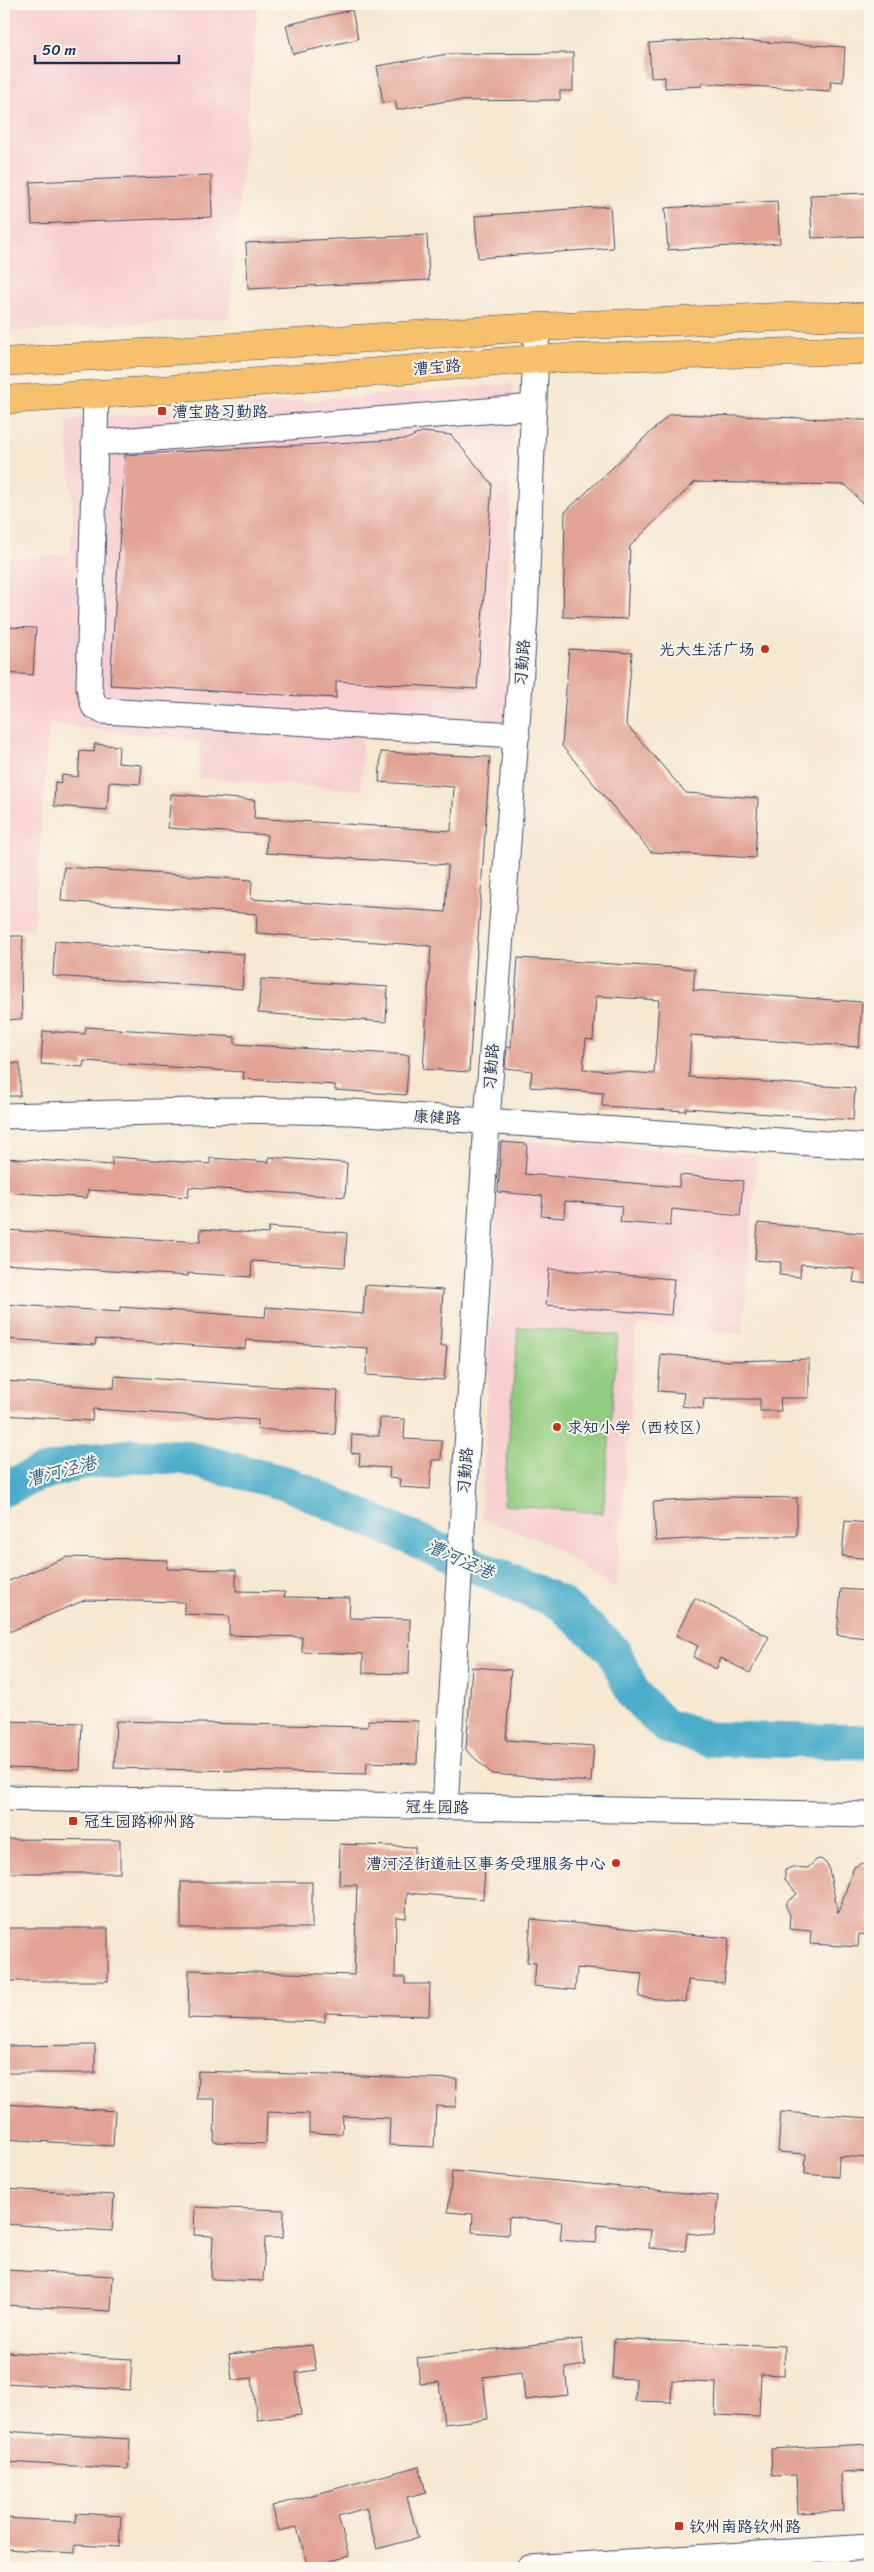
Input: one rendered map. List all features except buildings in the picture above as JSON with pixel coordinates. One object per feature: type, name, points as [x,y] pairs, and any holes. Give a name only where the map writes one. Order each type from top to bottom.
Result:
[{"type":"main road","name":"漕宝路","points":[[4,362],[537,327],[802,316],[870,317]]},
{"type":"main road","name":"漕宝路","points":[[4,400],[535,359],[870,350]]},
{"type":"street","name":"习勤路","points":[[445,1807],[487,1120],[517,735],[537,327]]},
{"type":"street","points":[[96,394],[89,688],[94,706],[103,711],[517,735]]},
{"type":"street","points":[[94,443],[534,407]]},
{"type":"street","name":"康健路","points":[[4,1116],[230,1110],[351,1112],[870,1147]]},
{"type":"street","name":"冠生园路","points":[[4,1798],[870,1815]]},
{"type":"street","points":[[528,2568],[748,2561],[870,2547]]},
{"type":"shaded area","points":[[4,4],[258,4],[229,318],[4,332]]},
{"type":"shaded area","points":[[513,384],[504,748],[362,739],[362,790],[198,778],[200,742],[49,724],[34,930],[4,929],[4,559],[70,554],[73,522],[67,420]]},
{"type":"shaded area","name":"求知小学（西校区）","points":[[500,1139],[757,1157],[743,1334],[637,1325],[616,1589],[547,1543],[481,1519]]},
{"type":"green space","points":[[518,1327],[618,1335],[603,1513],[503,1505]]},
{"type":"waterway","name":"漕河泾港","points":[[4,1489],[35,1475],[82,1462],[132,1456],[182,1457],[288,1484],[560,1603],[613,1650],[634,1695],[665,1726],[709,1739],[870,1742]]},
{"type":"place","name":"漕宝路习勤路","points":[[162,411]]},
{"type":"place","name":"光大生活广场","points":[[765,649]]},
{"type":"place","name":"求知小学（西校区）","points":[[557,1427]]},
{"type":"place","name":"冠生园路柳州路","points":[[73,1821]]},
{"type":"place","name":"漕河泾街道社区事务受理服务中心","points":[[616,1863]]},
{"type":"place","name":"钦州南路钦州路","points":[[679,2526]]}]
